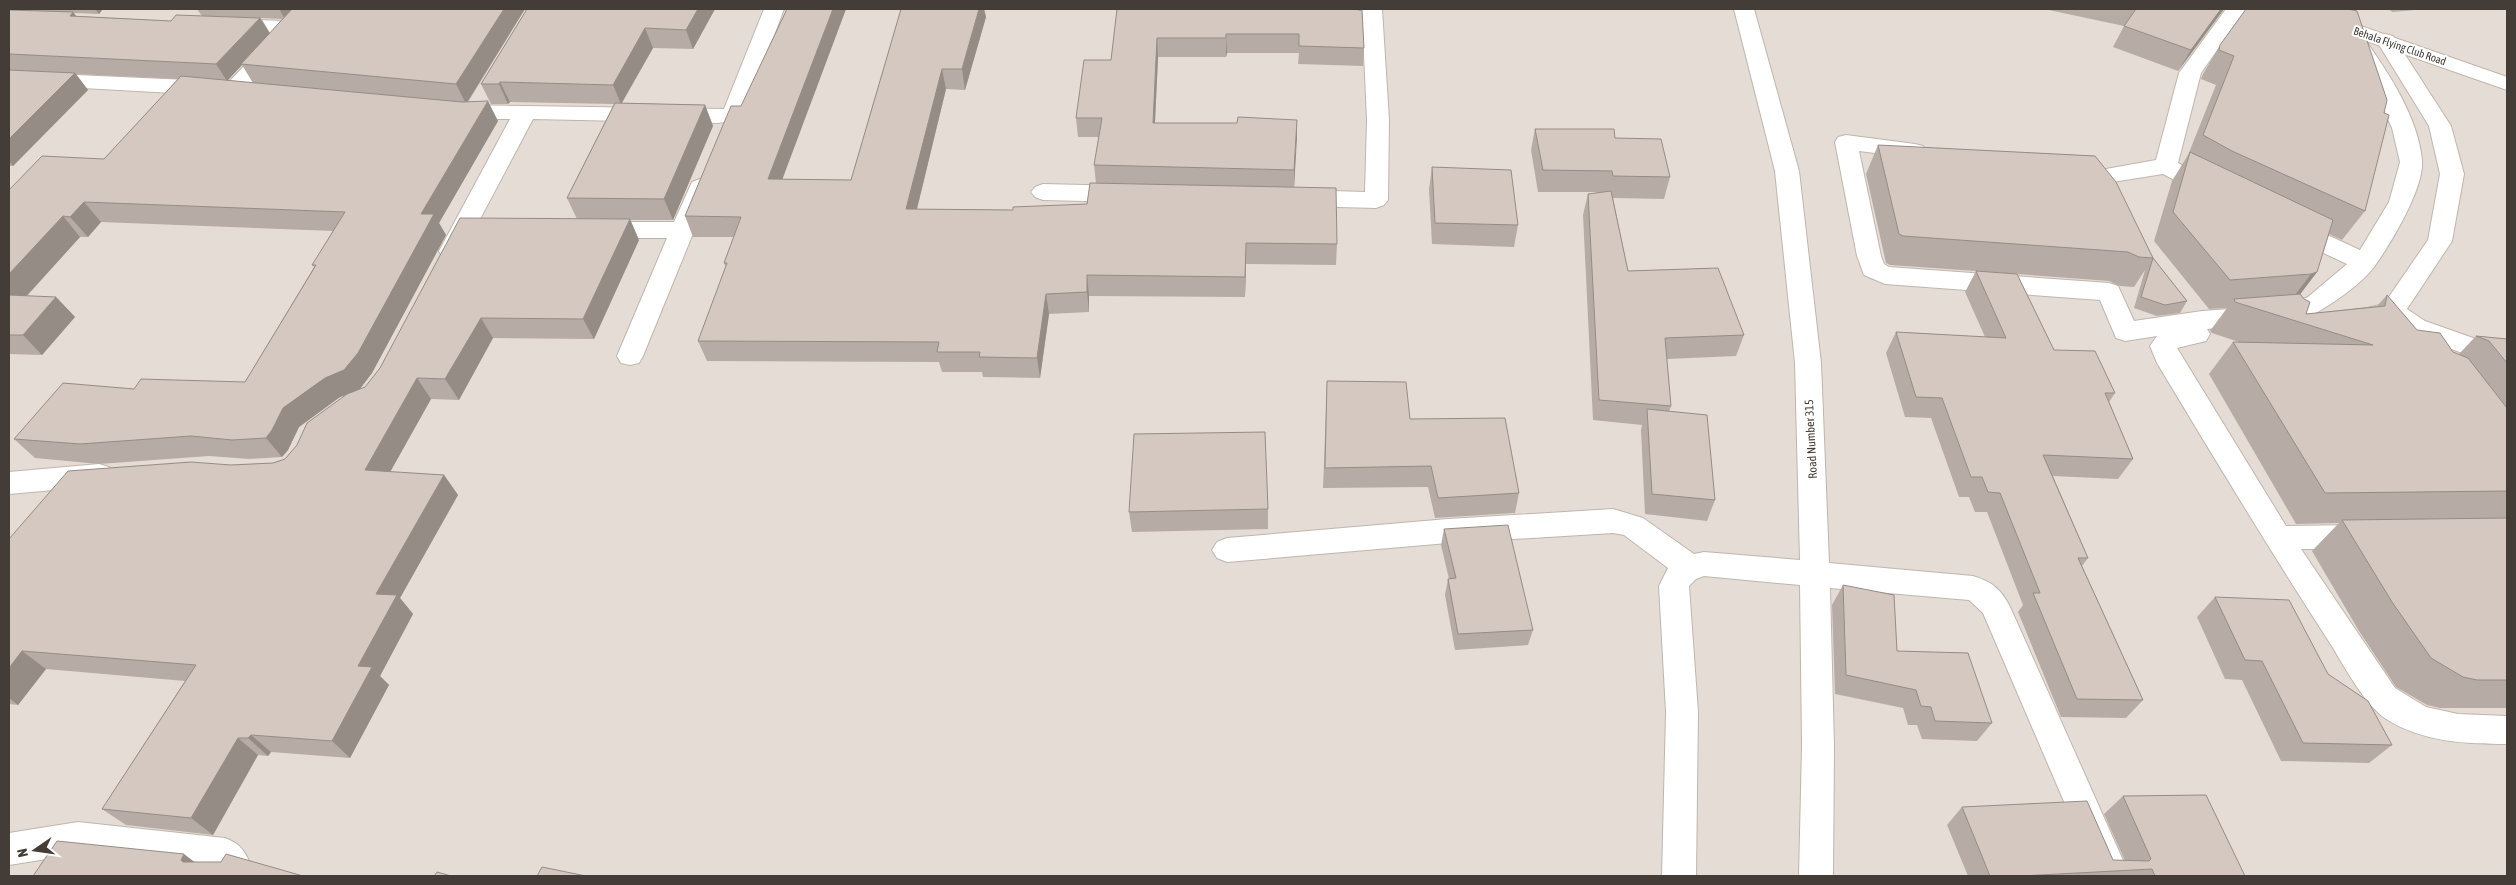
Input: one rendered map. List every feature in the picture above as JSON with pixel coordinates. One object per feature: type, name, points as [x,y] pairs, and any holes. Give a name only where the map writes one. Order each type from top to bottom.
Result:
[{"type":"street","points":[[234,90],[308,9]]},
{"type":"street","points":[[719,141],[730,115],[735,111],[774,9]]},
{"type":"street","points":[[1278,198],[1376,200],[1378,120],[1372,9]]},
{"type":"street","name":"Road Number 315","points":[[1744,9],[1787,171],[1808,363],[1814,477],[1801,574],[1818,746],[1816,876]]},
{"type":"street","points":[[2166,166],[2190,73],[2236,9]]},
{"type":"street","name":"Behala Flying Club Road","points":[[2293,9],[2386,40],[2507,84]]},
{"type":"street","points":[[213,24],[291,26]]},
{"type":"street","points":[[1934,154],[1846,142],[1873,268],[1885,275],[2109,292],[2125,332],[2202,320],[2292,314],[2307,309],[2365,262],[2401,202],[2411,162],[2403,128],[2381,80],[2348,27]]},
{"type":"street","points":[[2386,40],[2440,126],[2452,174],[2440,240],[2392,312]]},
{"type":"street","points":[[9,78],[263,93]]},
{"type":"street","points":[[472,113],[488,89]]},
{"type":"street","points":[[435,110],[524,114],[573,112],[730,115]]},
{"type":"street","points":[[440,271],[524,114]]},
{"type":"street","points":[[2053,169],[2106,176],[2166,166],[2231,199]]},
{"type":"street","points":[[630,356],[708,168]]},
{"type":"street","points":[[2082,173],[2101,196]]},
{"type":"street","points":[[1043,192],[1151,195]]},
{"type":"street","points":[[2276,220],[2365,262]]},
{"type":"street","points":[[463,229],[493,229]]},
{"type":"street","points":[[572,230],[682,230]]},
{"type":"street","points":[[2183,297],[2202,320]]},
{"type":"street","points":[[2392,312],[2418,352]]},
{"type":"street","points":[[2507,360],[2416,327],[2392,312],[2188,335],[2170,339],[2163,346],[2166,356],[2278,538],[2384,698],[2397,711],[2439,726],[2464,730],[2507,730]]},
{"type":"street","points":[[9,483],[123,474]]},
{"type":"street","points":[[1227,550],[1458,530],[1613,521],[1633,526],[1697,566],[1972,588],[1984,592],[1991,599],[2113,876]]},
{"type":"street","points":[[2278,538],[2388,536]]},
{"type":"street","points":[[1679,876],[1682,712],[1674,586],[1678,575],[1697,566]]},
{"type":"street","points":[[9,849],[78,838],[226,854],[232,861],[222,876]]},
{"type":"shaded area","points":[[9,9],[2507,9],[2507,876],[9,876]]},
{"type":"building","points":[[292,9],[504,9],[456,84],[241,64]]},
{"type":"building","points":[[527,9],[698,9],[686,30],[645,28],[613,85],[500,82],[499,84],[481,84]]},
{"type":"building","points":[[787,9],[833,9],[768,179],[851,180],[901,9],[979,9],[962,69],[942,69],[906,209],[1013,210],[1013,207],[1087,204],[1090,183],[1336,188],[1337,244],[1246,243],[1245,277],[1087,275],[1087,292],[1046,294],[1037,358],[979,357],[980,352],[937,352],[939,342],[698,341],[727,263],[724,263],[741,217],[685,216],[731,106],[741,106]]},
{"type":"building","points":[[1117,9],[1358,9],[1362,10],[1364,48],[1299,46],[1299,34],[1226,34],[1226,38],[1157,38],[1153,123],[1237,123],[1238,117],[1297,120],[1294,170],[1094,165],[1102,118],[1076,118],[1084,60],[1111,60]]},
{"type":"building","points":[[2136,9],[2221,9],[2191,50],[2124,26]]},
{"type":"building","points":[[2246,9],[2348,9],[2357,11],[2387,100],[2384,113],[2389,115],[2365,211],[2232,151],[2203,135],[2234,56],[2219,50],[2220,45]]},
{"type":"building","points":[[9,10],[73,12],[70,16],[171,21],[176,15],[260,18],[216,64],[9,54]]},
{"type":"building","points":[[9,70],[75,73],[9,139]]},
{"type":"building","points":[[181,76],[462,102],[488,101],[421,214],[434,214],[358,353],[344,370],[325,378],[283,408],[266,438],[232,440],[191,436],[80,444],[14,439],[63,383],[134,389],[141,379],[245,382],[316,265],[312,265],[345,212],[84,202],[70,217],[63,216],[9,274],[9,190],[42,156],[104,159]]},
{"type":"building","points":[[615,103],[705,105],[664,199],[567,198]]},
{"type":"building","points":[[1535,129],[1614,129],[1615,138],[1661,139],[1670,177],[1613,176],[1612,171],[1543,170]]},
{"type":"building","points":[[1878,145],[2095,156],[2116,182],[2153,258],[2139,257],[2128,252],[1903,236],[1899,234]]},
{"type":"building","points":[[2190,152],[2333,220],[2317,272],[2230,280],[2173,212]]},
{"type":"building","points":[[1432,167],[1511,170],[1518,225],[1435,223]]},
{"type":"building","points":[[1611,191],[1628,271],[1718,268],[1744,335],[1665,338],[1671,406],[1599,400],[1588,194]]},
{"type":"building","points":[[460,218],[630,219],[583,319],[481,318],[445,379],[417,378],[365,470],[444,475],[376,594],[397,595],[358,666],[372,667],[332,741],[251,735],[248,738],[238,738],[191,818],[102,809],[196,665],[22,651],[9,668],[9,539],[68,471],[191,462],[231,465],[273,463],[285,459],[297,445],[307,423],[347,394],[365,387],[380,368]]},
{"type":"building","points":[[2153,258],[2187,301],[2165,305],[2141,297]]},
{"type":"building","points":[[1976,271],[2017,274],[2054,350],[2095,351],[2115,393],[2105,393],[2133,459],[2043,455],[2088,558],[2078,558],[2143,700],[2077,699],[2033,593],[2040,593],[2000,493],[1988,492],[1982,477],[1971,477],[1942,398],[1916,397],[1896,332],[2006,338]]},
{"type":"building","points":[[2300,294],[2310,302],[2306,314],[2385,306],[2387,295],[2417,330],[2440,333],[2453,352],[2468,358],[2507,408],[2507,491],[2325,493],[2233,342],[2373,345],[2235,302],[2234,299]]},
{"type":"building","points":[[9,295],[56,297],[23,335],[9,335]]},
{"type":"building","points":[[2476,336],[2507,339],[2507,363],[2489,341]]},
{"type":"building","points":[[1327,381],[1406,382],[1410,419],[1505,418],[1519,493],[1438,498],[1431,466],[1325,468]]},
{"type":"building","points":[[1647,409],[1707,415],[1715,500],[1652,494]]},
{"type":"building","points":[[1265,432],[1268,509],[1129,512],[1134,434]]},
{"type":"building","points":[[2507,518],[2507,680],[2477,680],[2463,677],[2431,658],[2392,602],[2342,520]]},
{"type":"building","points":[[1508,525],[1533,630],[1458,634],[1448,579],[1456,578],[1444,529]]},
{"type":"building","points":[[1843,585],[1894,595],[1897,651],[1968,653],[1992,723],[1935,721],[1931,707],[1921,706],[1916,690],[1846,675]]},
{"type":"building","points":[[2215,597],[2289,600],[2328,674],[2368,701],[2392,745],[2303,743],[2262,661],[2245,660]]},
{"type":"building","points":[[2206,795],[2245,876],[2155,876],[2152,869],[1990,876],[1962,807],[2087,801],[2113,860],[2149,861],[2151,859],[2123,796]]},
{"type":"building","points":[[57,841],[184,854],[181,860],[183,862],[221,862],[226,854],[303,876],[33,876]]},
{"type":"building","points":[[542,867],[586,876],[537,876]]},
{"type":"building","points":[[437,872],[451,876],[434,876]]}]
